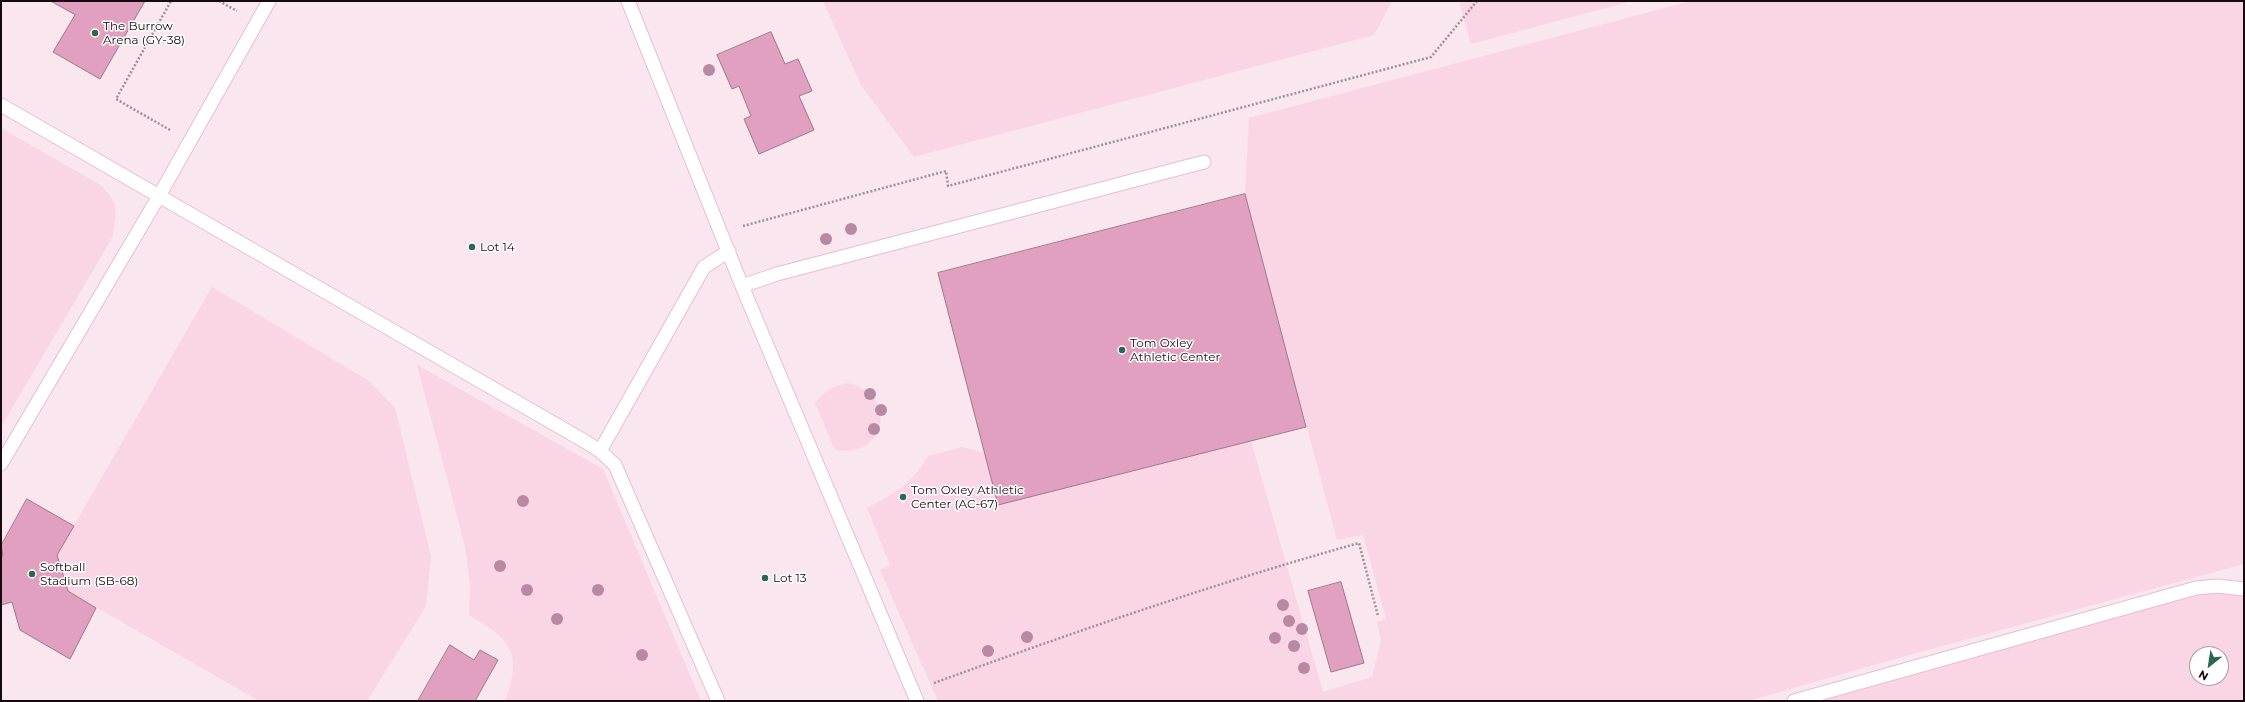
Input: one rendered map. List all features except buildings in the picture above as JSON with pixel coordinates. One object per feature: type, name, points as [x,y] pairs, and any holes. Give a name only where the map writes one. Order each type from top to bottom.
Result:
[{"type":"lane","points":[[1,464],[159,196],[269,1]]},
{"type":"lane","points":[[628,1],[742,286],[915,696]]},
{"type":"lane","points":[[1,105],[600,451],[615,465],[718,701]]},
{"type":"lane","points":[[742,286],[777,274],[1204,162]]},
{"type":"lane","points":[[600,451],[704,267],[729,251]]},
{"type":"lane","points":[[1794,701],[2196,588],[2217,586],[2244,589]]},
{"type":"path","points":[[171,1],[116,99],[190,141]]},
{"type":"path","points":[[722,234],[748,224],[946,171],[948,186],[1431,57],[1477,1]]},
{"type":"path","points":[[915,696],[1064,636],[1296,560],[1360,543],[1378,616]]},
{"type":"shaded area","points":[[1,1],[2244,1],[2244,701],[1,701]]},
{"type":"shaded area","points":[[823,1],[1392,1],[1374,35],[914,157],[861,85]]},
{"type":"shaded area","points":[[1459,1],[1632,1],[1471,44]]},
{"type":"shaded area","points":[[1691,1],[2244,1],[2244,564],[1902,657],[1748,701],[938,701],[880,570],[890,565],[867,508],[902,487],[916,474],[928,456],[962,447],[985,453],[999,505],[1251,441],[1323,692],[1372,677],[1381,641],[1377,622],[1386,619],[1363,535],[1337,540],[1245,194],[1249,118]]},
{"type":"shaded area","points":[[1,128],[100,185],[111,197],[114,203],[116,215],[112,238],[1,427]]},
{"type":"shaded area","points":[[212,287],[369,381],[395,408],[431,556],[426,606],[367,701],[259,701],[68,591],[57,555]]},
{"type":"shaded area","points":[[417,365],[603,469],[701,701],[505,701],[513,669],[511,653],[508,646],[499,635],[469,615],[470,584],[465,546]]},
{"type":"shaded area","points":[[848,383],[864,390],[875,400],[880,412],[880,424],[875,436],[866,445],[853,450],[835,450],[815,403],[830,389]]},
{"type":"shaded area","points":[[2196,588],[2244,589],[2244,701],[1794,701]]},
{"type":"place","name":"The Burrow Arena (GY-38)","points":[[95,33]]},
{"type":"place","name":"Lot 14","points":[[472,247]]},
{"type":"place","name":"Tom Oxley Athletic Center","points":[[1122,350]]},
{"type":"place","name":"Tom Oxley Athletic Center (AC-67)","points":[[903,497]]},
{"type":"place","name":"Softball Stadium (SB-68)","points":[[32,574]]},
{"type":"place","name":"Lot 13","points":[[765,578]]}]
